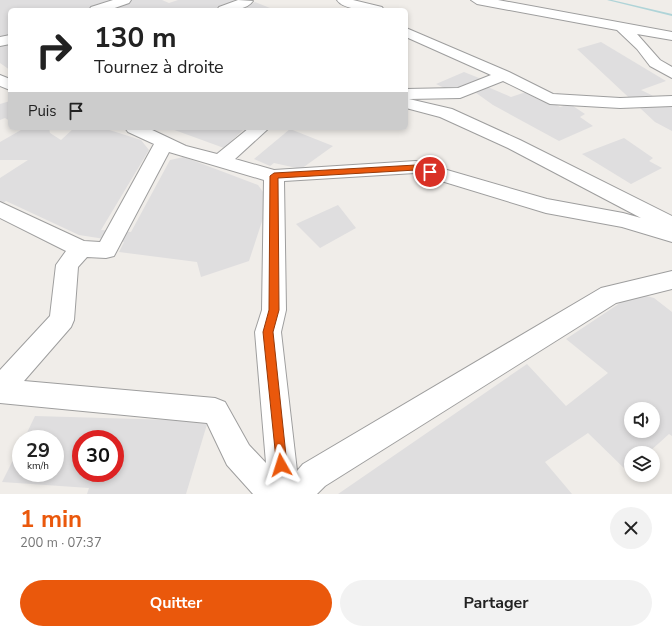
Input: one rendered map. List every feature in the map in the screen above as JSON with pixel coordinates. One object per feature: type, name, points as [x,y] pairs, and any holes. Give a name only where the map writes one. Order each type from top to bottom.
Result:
[{"type":"street","points":[[102,8],[125,0]]},
{"type":"street","points":[[343,0],[369,8]]},
{"type":"street","points":[[477,0],[672,36]]},
{"type":"street","points":[[229,8],[247,1]]},
{"type":"street","points":[[621,26],[642,46],[655,63],[672,73]]},
{"type":"street","points":[[408,33],[504,75],[550,99],[620,103],[672,101]]},
{"type":"street","points":[[408,94],[460,93],[504,75]]},
{"type":"street","points":[[0,80],[8,93]]},
{"type":"street","points":[[408,104],[446,113],[514,144],[672,225]]},
{"type":"street","points":[[138,130],[180,150],[274,176],[416,167],[546,206],[623,220],[672,234]]},
{"type":"street","points":[[221,161],[258,130]]},
{"type":"street","points":[[0,209],[81,249],[106,250],[164,143]]},
{"type":"street","points":[[274,176],[274,310],[268,332],[284,494]]},
{"type":"street","points":[[0,390],[62,320],[67,265],[81,249]]},
{"type":"street","points":[[296,494],[314,475],[610,296],[672,280]]},
{"type":"street","points":[[0,390],[215,411],[238,456],[274,494]]},
{"type":"shaded area","points":[[0,0],[162,0],[169,3],[178,0],[233,0],[236,2],[220,8],[8,8],[8,69],[0,63]]},
{"type":"shaded area","points":[[255,2],[270,8],[242,8]]},
{"type":"shaded area","points":[[601,42],[666,81],[641,90],[672,105],[672,131],[655,122],[577,49]]},
{"type":"shaded area","points":[[464,72],[489,82],[483,85],[511,97],[532,90],[560,107],[570,104],[585,114],[580,117],[593,126],[559,141],[493,105],[472,90],[459,95],[436,84]]},
{"type":"shaded area","points":[[8,102],[8,120],[5,118],[0,120],[0,104]]},
{"type":"shaded area","points":[[21,130],[49,130],[50,133],[61,140],[72,130],[109,130],[141,140],[149,150],[101,230],[131,232],[170,160],[184,157],[258,185],[269,200],[249,261],[201,277],[197,262],[119,252],[124,242],[79,235],[6,201],[0,205],[0,178],[28,160],[0,160],[0,142]]},
{"type":"shaded area","points":[[174,130],[243,130],[224,148]]},
{"type":"shaded area","points":[[289,130],[293,130],[333,146],[301,169],[274,163],[270,166],[254,159]]},
{"type":"shaded area","points":[[624,138],[653,158],[649,161],[662,168],[631,184],[582,154]]},
{"type":"shaded area","points":[[338,205],[356,228],[320,248],[296,224]]},
{"type":"shaded area","points":[[635,293],[654,298],[672,312],[672,436],[669,434],[656,446],[624,446],[624,468],[588,433],[545,462],[572,494],[338,494],[527,364],[566,406],[608,373],[566,339]]},
{"type":"shaded area","points":[[35,416],[208,421],[186,494],[87,494],[89,488],[2,482],[12,462],[12,482],[64,482],[64,430],[28,430]]},
{"type":"waterway","points":[[608,0],[672,15]]},
{"type":"route","points":[[281,465],[268,332],[274,310],[274,176],[416,167],[430,172]]}]
